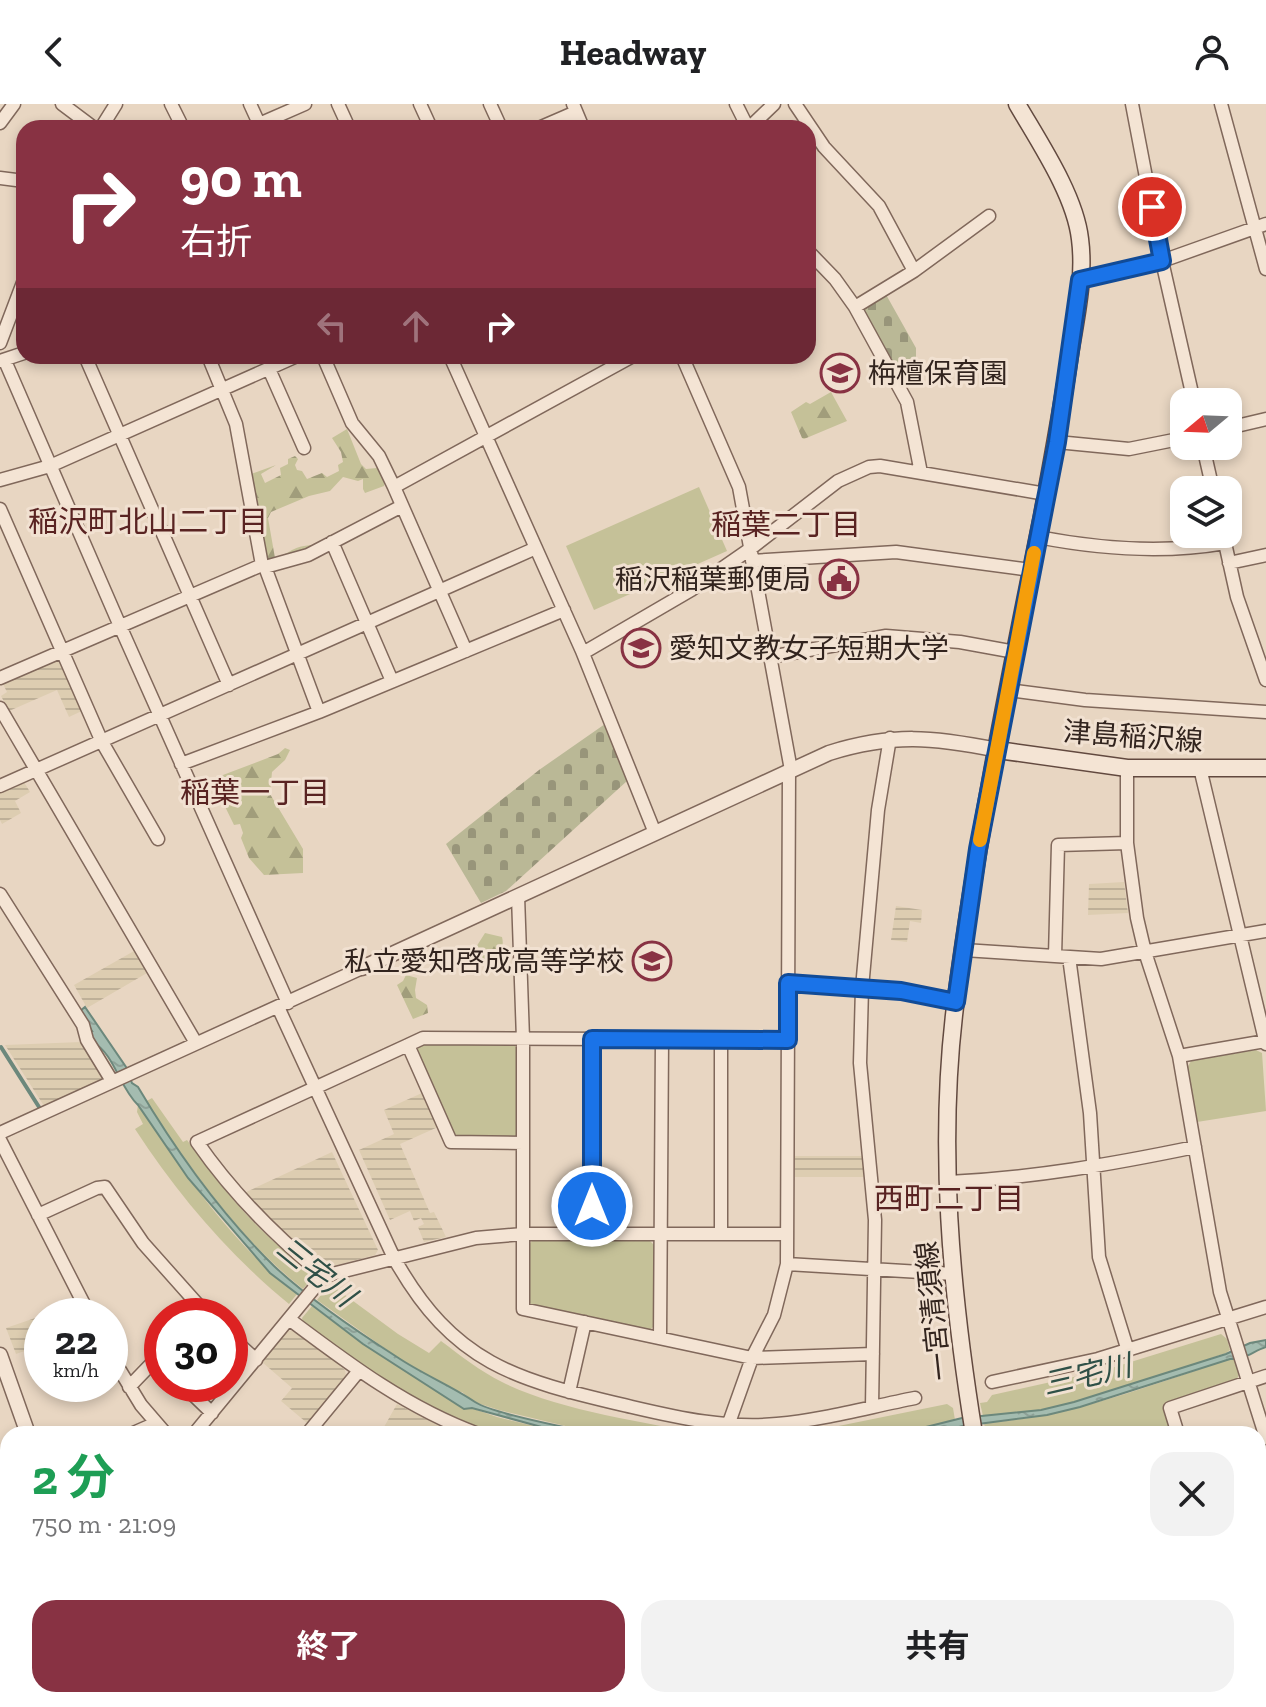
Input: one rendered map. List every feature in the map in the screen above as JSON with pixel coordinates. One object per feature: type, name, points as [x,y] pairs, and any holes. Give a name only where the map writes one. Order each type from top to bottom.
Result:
[{"type":"main road","name":"一宮清須線","points":[[973,1426],[954,1274],[949,1182],[951,1062],[956,1002],[978,849],[1057,442],[1080,280],[1080,240],[1075,216],[1017,104]]},
{"type":"main road","name":"津島稲沢線","points":[[998,750],[1127,768],[1266,768]]},
{"type":"street","points":[[0,123],[14,104]]},
{"type":"street","points":[[62,104],[89,120]]},
{"type":"street","points":[[272,120],[305,104]]},
{"type":"street","points":[[757,120],[774,104]]},
{"type":"street","points":[[1132,104],[1162,261],[1191,388]]},
{"type":"street","points":[[1221,104],[1260,225],[1266,269]]},
{"type":"street","points":[[553,120],[574,108]]},
{"type":"street","points":[[816,135],[879,206],[914,271]]},
{"type":"street","points":[[855,307],[914,271],[989,216]]},
{"type":"street","points":[[1080,280],[1162,261],[1260,225]]},
{"type":"street","points":[[816,259],[855,307],[907,402],[921,473]]},
{"type":"street","points":[[0,343],[16,301]]},
{"type":"street","points":[[2,361],[181,764],[283,1005],[314,1087],[394,1258],[430,1314],[472,1351],[506,1371],[544,1386],[713,1426]]},
{"type":"street","points":[[88,364],[229,685]]},
{"type":"street","points":[[211,364],[236,424],[263,566],[319,712]]},
{"type":"street","points":[[0,480],[50,466],[280,364]]},
{"type":"street","points":[[326,364],[352,423],[379,456],[466,651]]},
{"type":"street","points":[[454,364],[583,653],[655,833]]},
{"type":"street","points":[[394,487],[618,364]]},
{"type":"street","points":[[685,364],[739,487],[790,770],[787,1264],[774,1315],[752,1358],[727,1426]]},
{"type":"street","points":[[269,369],[304,448]]},
{"type":"street","points":[[1242,425],[1266,419]]},
{"type":"street","points":[[1057,442],[1129,449],[1170,441]]},
{"type":"street","points":[[583,653],[751,555],[852,473],[880,466],[1046,494]]},
{"type":"street","points":[[0,678],[263,566],[308,555],[402,506]]},
{"type":"street","points":[[0,509],[102,742],[158,839]]},
{"type":"street","points":[[1038,537],[1095,548],[1194,548]]},
{"type":"street","points":[[332,542],[392,681]]},
{"type":"street","points":[[0,786],[536,548]]},
{"type":"street","points":[[1226,548],[1237,597],[1265,673]]},
{"type":"street","points":[[751,555],[896,552],[1031,570]]},
{"type":"street","points":[[1229,563],[1266,555]]},
{"type":"street","points":[[181,764],[319,712],[564,610]]},
{"type":"street","points":[[770,657],[886,636],[960,642],[1015,652]]},
{"type":"street","points":[[1008,690],[1085,700],[1266,712]]},
{"type":"street","points":[[0,708],[196,1043]]},
{"type":"street","points":[[872,1407],[875,1220],[860,1063],[862,988],[878,810],[890,738]]},
{"type":"street","points":[[0,1133],[829,753],[890,738],[943,739],[998,750]]},
{"type":"street","points":[[1127,768],[1127,843],[1137,918],[1179,1056],[1220,1292],[1262,1426]]},
{"type":"street","points":[[1179,1056],[1266,1042],[1200,768]]},
{"type":"street","points":[[1055,956],[1058,845],[1127,843]]},
{"type":"street","points":[[0,894],[83,1025],[87,1040],[112,1081]]},
{"type":"street","points":[[518,896],[523,1039],[523,1309],[752,1358],[873,1354]]},
{"type":"street","points":[[964,950],[1101,959],[1266,931]]},
{"type":"street","points":[[1069,957],[1090,1113],[1099,1257],[1128,1351]]},
{"type":"street","points":[[788,983],[901,991],[956,1002]]},
{"type":"street","points":[[322,1278],[244,1203],[197,1142],[423,1038],[788,1040]]},
{"type":"street","points":[[592,1039],[592,1234]]},
{"type":"street","points":[[660,1338],[662,1039]]},
{"type":"street","points":[[721,1039],[721,1234]]},
{"type":"street","points":[[408,1045],[451,1142],[523,1143]]},
{"type":"street","points":[[0,1140],[81,1298]]},
{"type":"street","points":[[949,1182],[1005,1180],[1094,1168],[1195,1147]]},
{"type":"street","points":[[38,1215],[105,1187],[143,1243],[192,1298]]},
{"type":"street","points":[[201,1426],[322,1278],[476,1238],[523,1234],[787,1234]]},
{"type":"street","points":[[787,1264],[954,1274]]},
{"type":"street","points":[[992,1382],[1128,1351],[1266,1307]]},
{"type":"street","points":[[293,1315],[358,1372],[425,1412],[459,1426]]},
{"type":"street","points":[[569,1392],[585,1322]]},
{"type":"street","points":[[248,1353],[256,1360]]},
{"type":"street","points":[[0,1355],[6,1393],[24,1426]]},
{"type":"street","points":[[144,1371],[129,1387],[159,1426]]},
{"type":"street","points":[[314,1426],[358,1372]]},
{"type":"street","points":[[1176,1426],[1170,1408],[1246,1377],[1266,1376]]},
{"type":"street","points":[[756,1426],[915,1398]]},
{"type":"street","points":[[201,1402],[212,1413]]},
{"type":"street","points":[[149,1426],[156,1423]]},
{"type":"shaded area","points":[[57,658],[62,660],[84,710],[69,717],[57,690],[9,711],[1,696],[7,692],[2,682]]},
{"type":"shaded area","points":[[24,782],[30,792],[15,801],[21,813],[2,824],[0,792]]},
{"type":"shaded area","points":[[1124,882],[1128,913],[1088,915],[1089,884]]},
{"type":"shaded area","points":[[896,906],[922,910],[921,923],[910,921],[907,942],[891,940]]},
{"type":"shaded area","points":[[134,951],[147,973],[87,1008],[74,985]]},
{"type":"shaded area","points":[[81,1042],[104,1078],[44,1106],[5,1045]]},
{"type":"shaded area","points":[[422,1093],[438,1127],[400,1144],[430,1213],[434,1212],[446,1237],[424,1242],[418,1227],[424,1224],[421,1218],[414,1221],[410,1211],[390,1220],[359,1150],[394,1134],[384,1110]]},
{"type":"shaded area","points":[[332,1152],[378,1250],[375,1255],[326,1268],[319,1266],[284,1236],[244,1193]]},
{"type":"shaded area","points":[[795,1156],[863,1156],[866,1177],[795,1177]]},
{"type":"shaded area","points":[[24,1322],[24,1351],[16,1354],[6,1328]]},
{"type":"shaded area","points":[[295,1330],[345,1370],[346,1376],[307,1423],[281,1401],[292,1388],[262,1362],[288,1331]]},
{"type":"shaded area","points":[[397,1404],[439,1426],[385,1426]]},
{"type":"green space","points":[[884,291],[916,348],[916,364],[895,369],[861,306]]},
{"type":"green space","points":[[831,392],[847,421],[802,438],[791,412]]},
{"type":"green space","points":[[347,429],[361,464],[366,469],[377,468],[385,480],[384,486],[365,493],[363,479],[358,481],[343,477],[330,491],[271,512],[268,518],[275,558],[299,547],[311,545],[312,548],[270,562],[263,558],[251,474],[276,465],[261,474],[265,483],[281,475],[280,468],[295,456],[298,459],[295,465],[297,470],[302,471],[307,479],[322,473],[327,477],[339,471],[338,465],[343,462],[332,438]]},
{"type":"green space","points":[[699,487],[727,551],[594,610],[566,546]]},
{"type":"green space","points":[[605,724],[627,781],[506,891],[481,903],[446,844],[539,770]]},
{"type":"green space","points":[[285,748],[290,750],[285,760],[272,772],[270,794],[303,849],[303,873],[264,875],[249,858],[241,838],[240,824],[234,825],[213,782],[215,778],[278,754]]},
{"type":"green space","points":[[485,933],[502,937],[503,945],[496,957],[482,964],[458,968],[451,956],[471,955]]},
{"type":"green space","points":[[406,975],[417,978],[416,998],[427,1005],[428,1013],[413,1019],[397,985]]},
{"type":"green space","points":[[423,1043],[513,1044],[518,1049],[517,1134],[513,1138],[459,1137],[455,1134],[416,1050]]},
{"type":"green space","points":[[1256,1050],[1262,1053],[1266,1111],[1197,1122],[1187,1068],[1191,1061]]},
{"type":"green space","points":[[152,1098],[183,1142],[187,1140],[237,1205],[309,1273],[311,1279],[303,1289],[258,1248],[217,1202],[145,1102]]},
{"type":"green space","points":[[138,1105],[230,1230],[297,1294],[289,1304],[225,1244],[169,1177],[135,1129],[143,1124],[137,1112]]},
{"type":"green space","points":[[532,1241],[650,1241],[654,1245],[654,1326],[649,1331],[532,1305],[528,1301],[528,1245]]},
{"type":"green space","points":[[330,1284],[429,1353],[441,1341],[486,1373],[524,1392],[601,1414],[663,1426],[566,1426],[474,1402],[462,1392],[454,1391],[397,1357],[317,1300]]},
{"type":"green space","points":[[312,1306],[363,1344],[454,1402],[534,1426],[471,1426],[452,1419],[409,1397],[347,1357],[302,1318]]},
{"type":"green space","points":[[1221,1334],[1227,1339],[1230,1350],[1226,1353],[1137,1385],[1045,1410],[983,1416],[980,1403],[987,1402],[992,1395],[1105,1370]]},
{"type":"green space","points":[[1230,1359],[1234,1359],[1239,1373],[1237,1380],[1163,1405],[1170,1426],[985,1426],[984,1423],[1047,1415]]},
{"type":"green space","points":[[947,1404],[953,1408],[955,1420],[931,1426],[838,1426]]},
{"type":"water","points":[[85,1007],[126,1067],[132,1083],[138,1087],[200,1181],[236,1225],[287,1278],[382,1347],[484,1407],[562,1426],[538,1426],[472,1408],[464,1409],[363,1344],[270,1273],[188,1178],[132,1098],[107,1055],[93,1042],[92,1031],[80,1011]]},
{"type":"water","points":[[1266,1340],[1266,1347],[1245,1357],[1230,1359],[1080,1407],[1047,1415],[963,1426],[930,1426],[962,1418],[1041,1410],[1074,1402],[1226,1354],[1250,1343]]},
{"type":"waterway","points":[[1,1047],[39,1107]]},
{"type":"slow traffic","points":[[980,840],[1034,553]]},
{"type":"place","name":"栴檀保育園","points":[[840,373]]},
{"type":"place","name":"稲沢稲葉郵便局","points":[[839,579]]},
{"type":"place","name":"愛知文教女子短期大学","points":[[641,648]]},
{"type":"place","name":"私立愛知啓成高等学校","points":[[652,961]]},
{"type":"district","name":"稲沢町北山二丁目","points":[[148,522]]},
{"type":"district","name":"稲葉二丁目","points":[[786,525]]},
{"type":"district","name":"稲葉一丁目","points":[[255,793]]},
{"type":"district","name":"西町二丁目","points":[[949,1199]]},
{"type":"route","points":[[592,1206],[592,1039],[788,1040],[788,983],[901,991],[956,1002],[978,849],[1057,442],[1080,280],[1162,261],[1152,207]]},
{"type":"water label","name":"三宅川","points":[[316,1272]]},
{"type":"water label","name":"三宅川","points":[[1087,1375]]}]
